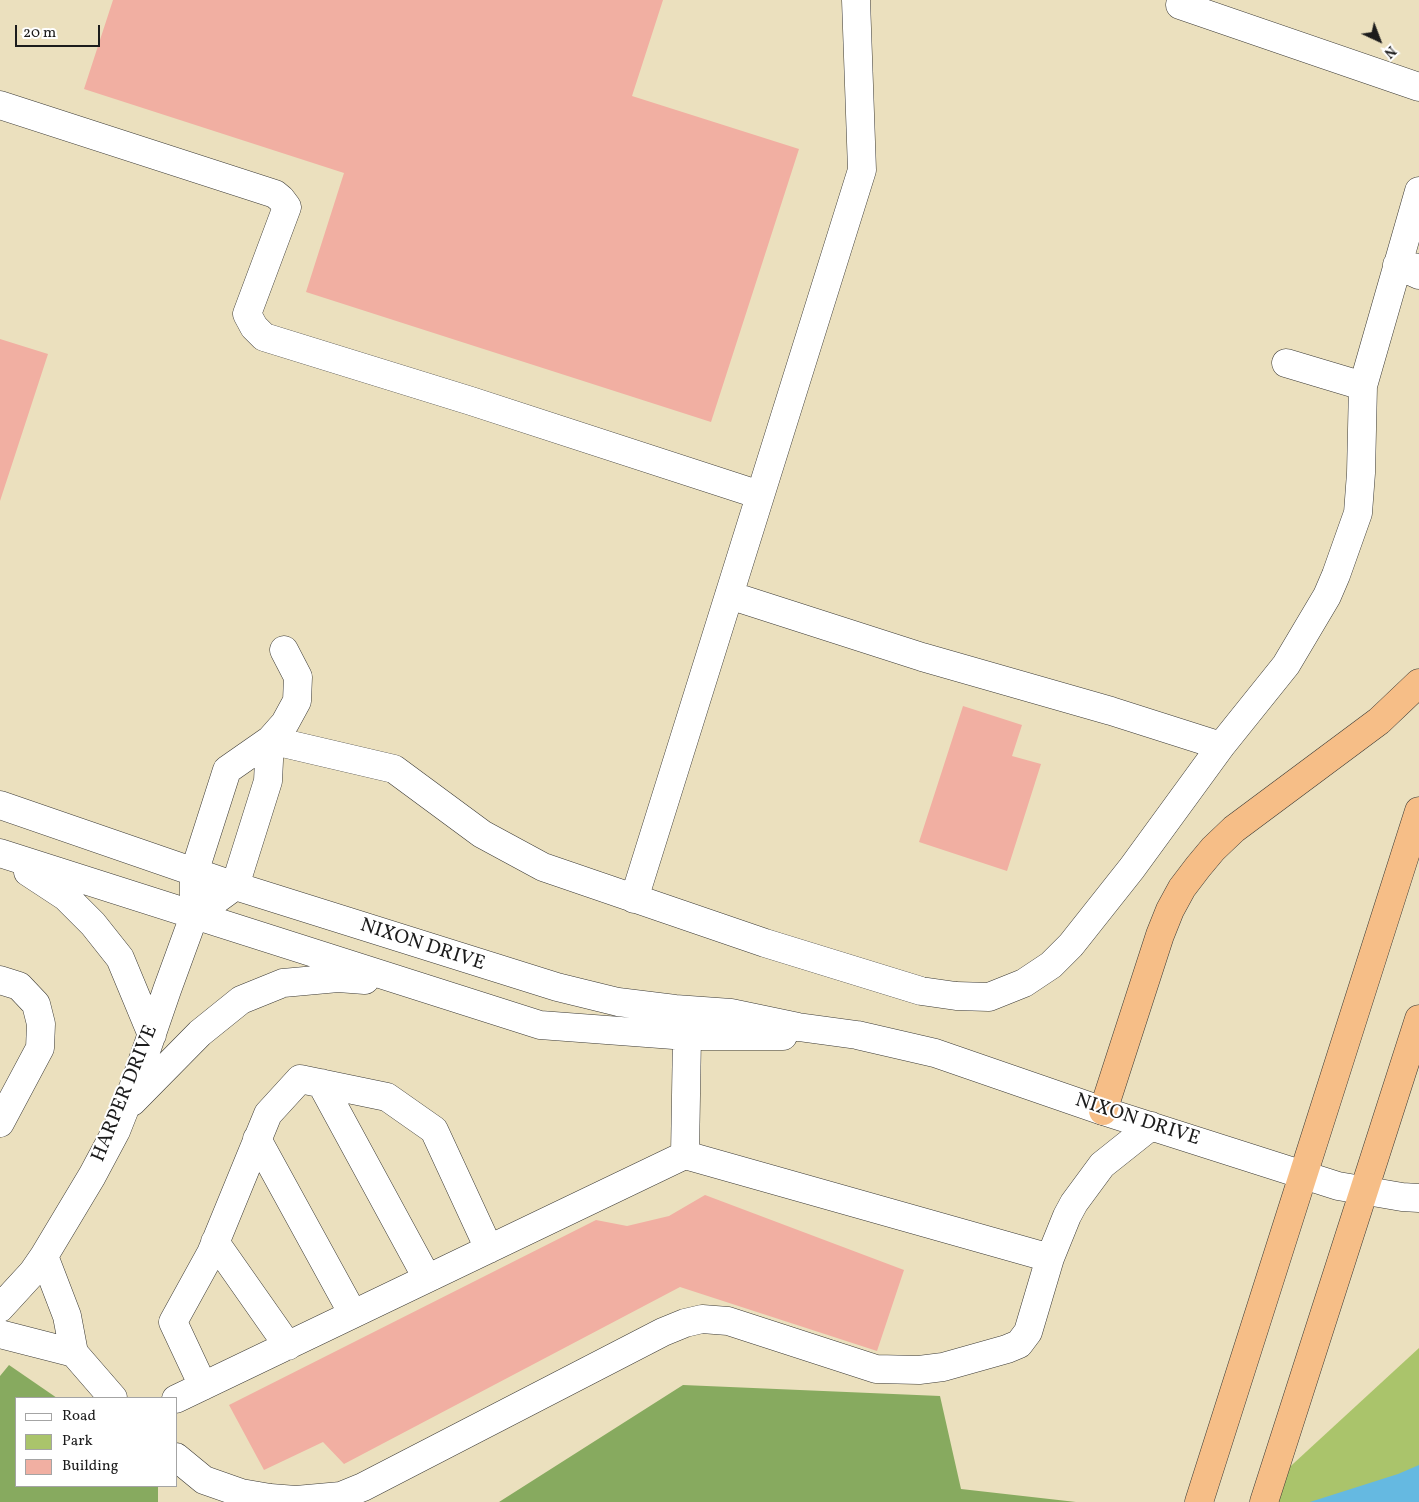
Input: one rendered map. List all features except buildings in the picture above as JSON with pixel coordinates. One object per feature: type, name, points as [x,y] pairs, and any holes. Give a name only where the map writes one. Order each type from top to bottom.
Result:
[{"type":"highway","points":[[1103,1111],[1160,934],[1178,895],[1198,867],[1213,849],[1234,830],[1379,721],[1419,683]]},
{"type":"highway","points":[[1199,1502],[1419,811]]},
{"type":"highway","points":[[1264,1502],[1419,1019]]},
{"type":"street","points":[[634,899],[862,170],[856,0]]},
{"type":"street","points":[[1181,0],[1180,5],[1419,87]]},
{"type":"street","points":[[0,105],[275,194],[281,199],[287,207],[247,314],[254,327],[264,337],[471,401],[760,495]]},
{"type":"street","points":[[194,916],[234,886],[268,782],[270,740],[394,769],[482,834],[543,867],[765,943],[921,990],[956,996],[989,996],[1024,983],[1051,965],[1070,945],[1132,868],[1221,746],[1286,665],[1327,596],[1358,513],[1363,386],[1412,269],[1419,191]]},
{"type":"street","points":[[1286,363],[1363,386]]},
{"type":"street","points":[[729,595],[922,657],[1111,711],[1221,746]]},
{"type":"street","name":"HARPER DRIVE","points":[[0,1308],[33,1272],[44,1256],[92,1176],[116,1131],[194,916],[194,873],[227,770],[270,740],[285,724],[297,701],[298,677],[284,650]]},
{"type":"street","name":"NIXON DRIVE","points":[[0,805],[194,873],[557,987],[618,1002],[731,1013],[798,1027],[857,1035],[935,1053],[1103,1111],[1338,1186],[1402,1197],[1419,1198]]},
{"type":"street","points":[[0,854],[66,897],[93,924],[120,958],[152,1035]]},
{"type":"street","name":"NIXON DRIVE","points":[[0,854],[540,1025],[687,1036],[857,1035]]},
{"type":"street","points":[[124,1110],[200,1032],[241,1000],[283,983],[302,981],[338,978],[408,984]]},
{"type":"street","points":[[0,980],[19,986],[36,1004],[41,1024],[40,1048],[0,1123]]},
{"type":"street","points":[[685,1154],[687,1036]]},
{"type":"street","points":[[203,1386],[173,1322],[215,1242],[268,1114],[300,1079],[387,1097],[434,1130],[489,1248]]},
{"type":"street","points":[[321,1083],[427,1278]]},
{"type":"street","points":[[178,1459],[204,1480],[241,1493],[296,1500],[341,1496],[363,1487],[663,1332],[685,1323],[702,1319],[728,1321],[876,1369],[919,1370],[943,1368],[1019,1344],[1028,1332],[1050,1258],[1066,1216],[1088,1182],[1102,1165],[1151,1126]]},
{"type":"street","points":[[257,1139],[353,1314]]},
{"type":"street","points":[[178,1398],[685,1154],[1050,1258]]},
{"type":"street","points":[[215,1242],[288,1346]]},
{"type":"street","points":[[44,1256],[67,1316],[74,1353],[111,1397]]},
{"type":"street","points":[[0,1334],[74,1353]]},
{"type":"green space","points":[[1419,1348],[1419,1502],[1264,1502],[1269,1486]]},
{"type":"green space","points":[[9,1365],[56,1397],[15,1397],[15,1487],[158,1487],[158,1502],[0,1502],[0,1376]]},
{"type":"green space","points":[[683,1385],[940,1396],[961,1489],[1076,1502],[499,1502]]},
{"type":"water","points":[[1419,1465],[1419,1502],[1310,1502],[1398,1474]]}]
